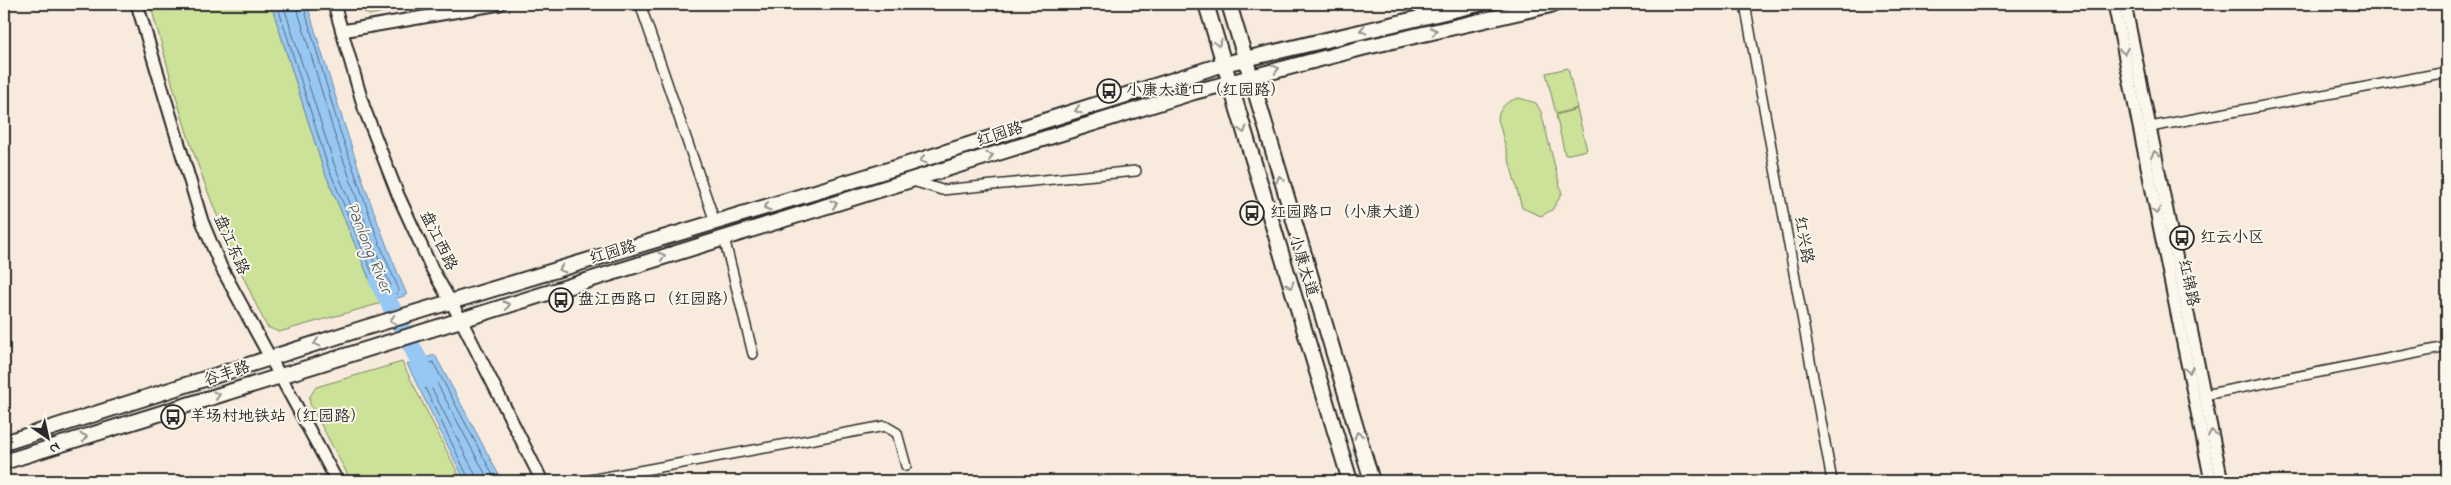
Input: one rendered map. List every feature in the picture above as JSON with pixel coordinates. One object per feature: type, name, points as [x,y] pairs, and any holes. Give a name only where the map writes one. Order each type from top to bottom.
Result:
[{"type":"main road","name":"小康大道","points":[[1206,4],[1350,481]]},
{"type":"main road","name":"小康大道","points":[[1228,4],[1372,481]]},
{"type":"main road","name":"红园路","points":[[452,303],[918,161],[1244,58],[1479,4]]},
{"type":"main road","name":"红园路","points":[[460,318],[913,181],[1194,92],[1362,48],[1555,4]]},
{"type":"main road","name":"谷丰路","points":[[4,443],[364,328],[452,303]]},
{"type":"main road","name":"谷丰路","points":[[4,462],[431,329],[460,318]]},
{"type":"street","name":"盘江东路","points":[[137,4],[202,221],[221,267],[337,481]]},
{"type":"street","name":"盘江西路","points":[[334,4],[364,108],[398,195],[432,269],[460,318],[542,481]]},
{"type":"street","points":[[342,31],[500,4]]},
{"type":"street","points":[[640,4],[715,222]]},
{"type":"street","name":"红兴路","points":[[1745,4],[1832,481]]},
{"type":"street","name":"红锦路","points":[[2114,4],[2211,481]]},
{"type":"street","name":"红锦路","points":[[2125,4],[2222,481]]},
{"type":"street","points":[[2150,127],[2447,72]]},
{"type":"street","points":[[913,181],[942,190],[1136,170]]},
{"type":"street","points":[[724,238],[753,354]]},
{"type":"street","points":[[2204,395],[2447,347]]},
{"type":"street","points":[[584,481],[885,426],[897,433],[906,466]]},
{"type":"green space","points":[[150,4],[271,4],[323,168],[374,290],[382,303],[279,332],[267,327],[234,256],[204,183],[182,117]]},
{"type":"green space","points":[[355,4],[387,4],[388,11],[369,15],[356,7]]},
{"type":"green space","points":[[1568,68],[1577,108],[1556,114],[1546,73]]},
{"type":"green space","points":[[1519,98],[1536,103],[1541,112],[1562,194],[1552,210],[1541,216],[1522,208],[1498,119],[1504,105]]},
{"type":"green space","points":[[1577,109],[1587,150],[1565,155],[1556,115]]},
{"type":"green space","points":[[402,362],[462,481],[351,481],[310,404],[309,398],[316,387]]},
{"type":"water","points":[[271,4],[307,4],[365,187],[407,295],[382,303],[374,290],[323,168]]},
{"type":"water","points":[[435,355],[502,481],[465,481],[407,364]]},
{"type":"waterway","name":"Panlong River","points":[[378,281],[429,380]]},
{"type":"place","name":"小康大道口（红园路）","points":[[1109,91]]},
{"type":"place","name":"红园路口（小康大道）","points":[[1252,213]]},
{"type":"place","name":"红云小区","points":[[2182,238]]},
{"type":"place","name":"盘江西路口（红园路）","points":[[561,300]]},
{"type":"place","name":"羊场村地铁站（红园路）","points":[[173,417]]}]
